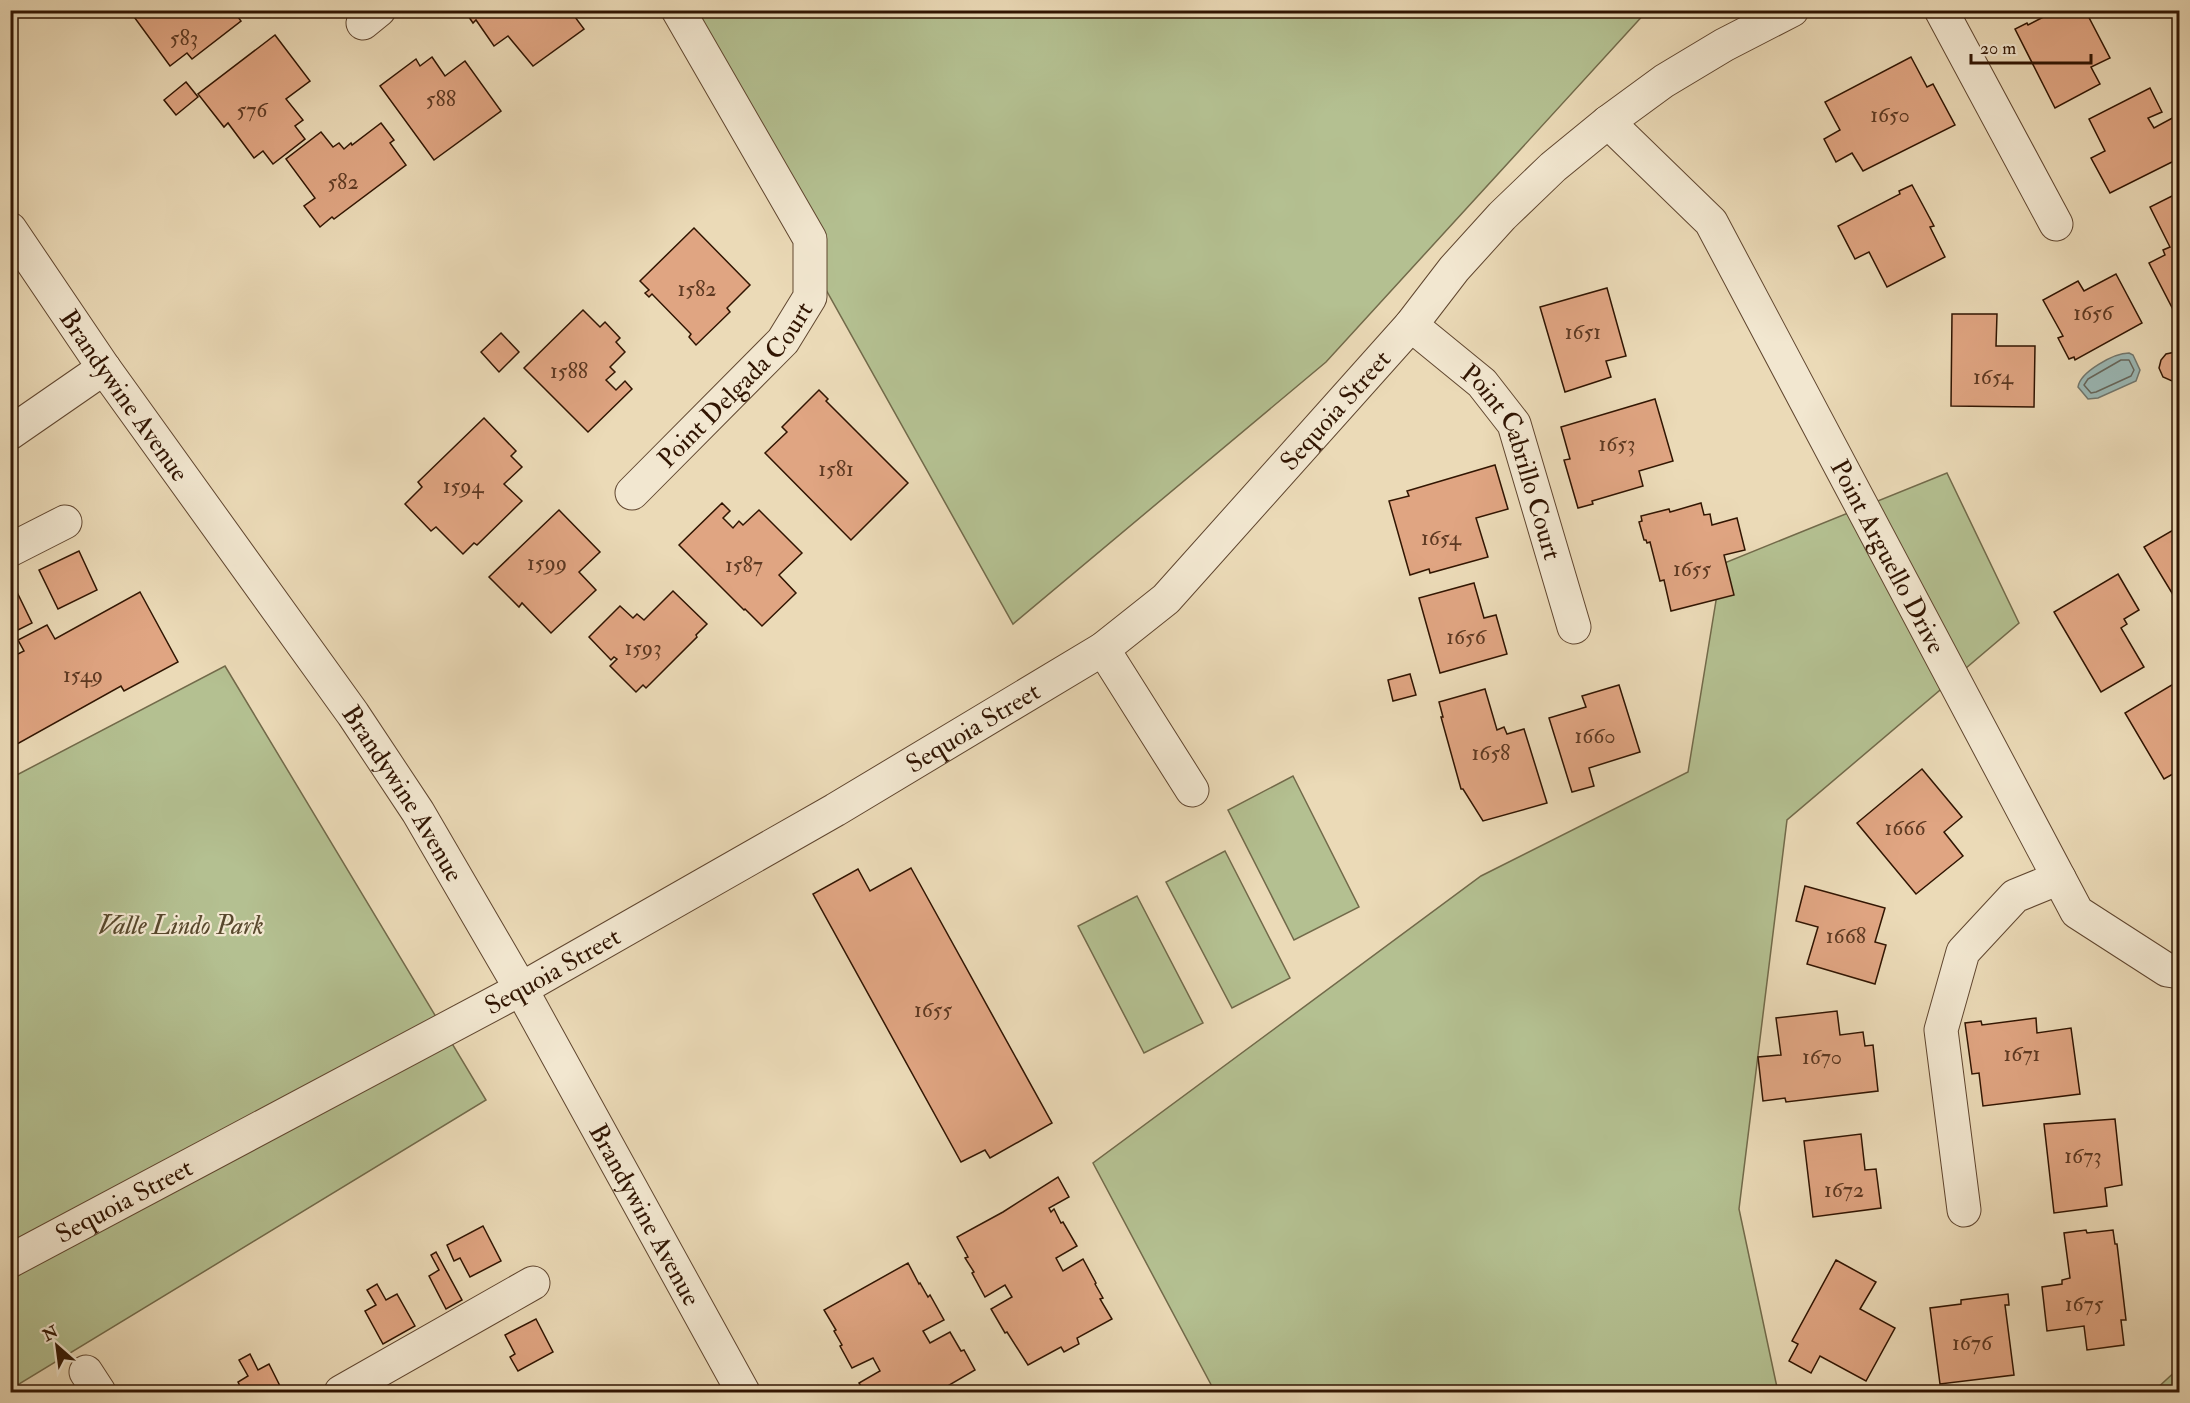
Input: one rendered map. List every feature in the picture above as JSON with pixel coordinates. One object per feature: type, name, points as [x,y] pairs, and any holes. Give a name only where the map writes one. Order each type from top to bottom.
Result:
[{"type":"street","name":"Point Delgada Court","points":[[632,493],[783,341],[810,297],[810,239],[678,10]]},
{"type":"street","name":"Sequoia Street","points":[[10,1261],[521,988],[835,810],[1103,649],[1166,599],[1411,325],[1454,269],[1502,216],[1553,167],[1608,122],[1665,81],[1704,57],[1792,10]]},
{"type":"street","points":[[1941,10],[2056,224]]},
{"type":"street","name":"Point Arguello Drive","points":[[1608,122],[1711,222],[2077,912],[2166,970],[2180,972]]},
{"type":"street","name":"Brandywine Avenue","points":[[10,229],[104,368],[353,714],[418,812],[521,988],[743,1392]]},
{"type":"street","name":"Point Cabrillo Court","points":[[1411,325],[1482,383],[1514,424],[1575,627]]},
{"type":"street","points":[[10,433],[104,368]]},
{"type":"street","points":[[10,550],[65,522]]},
{"type":"street","points":[[1103,649],[1192,790]]},
{"type":"street","points":[[1964,1210],[1941,1030],[1963,952],[2015,896],[2059,878]]},
{"type":"street","points":[[341,1392],[533,1283]]},
{"type":"green space","points":[[670,11],[1647,11],[1326,362],[1013,624]]},
{"type":"green space","points":[[1947,473],[2019,623],[1787,820],[1739,1209],[1778,1392],[1215,1392],[1093,1163],[1481,876],[1688,772],[1722,564]]},
{"type":"green space","name":"Valle Lindo Park","points":[[225,666],[486,1100],[11,1389],[11,778]]},
{"type":"green space","points":[[1293,776],[1359,907],[1294,940],[1228,810]]},
{"type":"green space","points":[[1225,851],[1290,978],[1232,1008],[1166,882]]},
{"type":"green space","points":[[1137,896],[1203,1023],[1144,1053],[1078,926]]},
{"type":"green space","points":[[2179,1368],[2179,1392],[2153,1392]]},
{"type":"water","points":[[2129,353],[2133,355],[2140,370],[2136,381],[2098,398],[2088,399],[2078,387],[2085,375],[2099,364],[2115,356]]},
{"type":"building","points":[[129,10],[233,10],[241,21],[192,59],[187,53],[170,66]]},
{"type":"building","points":[[464,10],[577,10],[572,13],[584,29],[533,66],[508,36],[494,46],[476,20],[473,23]]},
{"type":"building","points":[[2057,10],[2085,10],[2110,58],[2091,67],[2100,84],[2055,108],[2015,29]]},
{"type":"building","points":[[275,35],[310,81],[286,99],[303,120],[295,126],[305,139],[273,164],[263,151],[254,158],[228,123],[224,127],[198,94]]},
{"type":"building","points":[[432,57],[445,76],[465,61],[501,111],[434,160],[380,86],[416,59],[420,66]]},
{"type":"building","points":[[1911,57],[1927,87],[1933,84],[1955,125],[1863,171],[1852,153],[1836,162],[1824,139],[1840,130],[1825,102]]},
{"type":"building","points":[[186,82],[198,97],[176,115],[164,100]]},
{"type":"building","points":[[2150,88],[2162,112],[2148,118],[2154,128],[2176,116],[2180,123],[2180,158],[2110,193],[2091,158],[2105,151],[2089,119]]},
{"type":"building","points":[[381,123],[394,140],[390,143],[406,165],[320,227],[304,206],[315,198],[286,159],[321,132],[333,147],[339,143],[344,149]]},
{"type":"building","points":[[1912,185],[1934,226],[1930,227],[1945,257],[1887,287],[1869,252],[1855,259],[1838,226],[1900,194],[1899,191]]},
{"type":"building","points":[[2180,192],[2179,321],[2149,263],[2165,255],[2163,250],[2170,247],[2150,207]]},
{"type":"building","points":[[694,228],[750,285],[727,308],[730,312],[696,345],[689,337],[691,334],[652,294],[649,297],[645,293],[649,290],[640,281]]},
{"type":"building","points":[[2116,274],[2142,323],[2075,360],[2074,357],[2069,359],[2058,338],[2063,336],[2043,300],[2078,281],[2084,291]]},
{"type":"building","points":[[1607,288],[1626,356],[1606,361],[1611,377],[1565,392],[1540,307]]},
{"type":"building","points":[[583,310],[600,327],[605,322],[620,338],[616,342],[625,352],[610,367],[615,372],[606,380],[616,390],[625,381],[632,389],[588,432],[524,368]]},
{"type":"building","points":[[1952,314],[1997,314],[1996,346],[2035,346],[2034,407],[1951,406]]},
{"type":"building","points":[[501,333],[519,352],[499,372],[481,352]]},
{"type":"building","points":[[2175,352],[2180,358],[2180,376],[2172,381],[2163,377],[2159,368],[2166,354]]},
{"type":"building","points":[[819,390],[828,399],[826,401],[908,483],[851,540],[765,453],[787,432],[782,427]]},
{"type":"building","points":[[1655,399],[1673,461],[1639,471],[1643,486],[1592,501],[1593,504],[1578,508],[1564,460],[1570,459],[1561,427]]},
{"type":"building","points":[[484,418],[516,451],[511,456],[522,467],[504,484],[522,501],[477,545],[474,543],[463,554],[436,527],[431,531],[405,504],[422,487],[418,482]]},
{"type":"building","points":[[1495,465],[1508,509],[1476,518],[1488,557],[1430,573],[1429,569],[1410,575],[1389,501],[1409,496],[1407,491]]},
{"type":"building","points":[[722,503],[730,511],[723,518],[733,528],[739,521],[743,525],[759,510],[802,553],[779,575],[796,593],[762,626],[679,545]]},
{"type":"building","points":[[1701,503],[1704,515],[1710,514],[1712,525],[1737,518],[1745,550],[1724,555],[1734,595],[1671,611],[1664,580],[1660,581],[1650,542],[1647,543],[1644,540],[1639,522],[1642,521],[1641,516],[1669,509],[1670,512]]},
{"type":"building","points":[[559,510],[600,552],[579,572],[596,590],[551,633],[522,603],[519,607],[489,577]]},
{"type":"building","points":[[2180,526],[2180,595],[2175,598],[2144,547]]},
{"type":"building","points":[[79,551],[97,590],[58,609],[39,570]]},
{"type":"building","points":[[2118,574],[2139,610],[2124,619],[2127,624],[2121,628],[2144,667],[2101,692],[2054,612]]},
{"type":"building","points":[[1474,583],[1484,618],[1496,615],[1507,654],[1440,673],[1419,598]]},
{"type":"building","points":[[13,584],[32,623],[10,634],[10,585]]},
{"type":"building","points":[[673,591],[707,624],[646,688],[643,685],[636,692],[610,666],[617,659],[614,657],[611,660],[589,637],[620,606],[633,618],[637,614],[644,620]]},
{"type":"building","points":[[140,592],[178,662],[124,691],[121,686],[10,748],[10,658],[24,651],[18,640],[47,625],[55,639]]},
{"type":"building","points":[[1410,674],[1416,695],[1393,701],[1388,680]]},
{"type":"building","points":[[2180,680],[2180,770],[2164,779],[2125,713]]},
{"type":"building","points":[[1619,685],[1640,752],[1589,768],[1594,786],[1572,792],[1549,718],[1586,707],[1582,696]]},
{"type":"building","points":[[1485,689],[1497,730],[1504,727],[1507,734],[1524,729],[1547,803],[1483,821],[1461,789],[1439,702]]},
{"type":"building","points":[[1922,769],[1962,817],[1944,832],[1963,856],[1916,894],[1857,823]]},
{"type":"building","points":[[2180,821],[2180,834],[2174,824]]},
{"type":"building","points":[[911,868],[1052,1123],[990,1158],[985,1150],[961,1162],[813,894],[858,869],[870,891]]},
{"type":"building","points":[[1805,886],[1885,908],[1875,942],[1886,945],[1875,984],[1807,964],[1818,927],[1796,921]]},
{"type":"building","points":[[1837,1011],[1840,1035],[1863,1032],[1865,1046],[1873,1045],[1878,1091],[1786,1102],[1785,1098],[1763,1101],[1758,1057],[1781,1055],[1776,1018]]},
{"type":"building","points":[[2036,1018],[2037,1033],[2071,1028],[2080,1094],[1983,1106],[1979,1073],[1972,1074],[1965,1023],[1981,1021],[1982,1025]]},
{"type":"building","points":[[2115,1119],[2122,1185],[2105,1188],[2107,1206],[2054,1213],[2044,1124]]},
{"type":"building","points":[[1861,1134],[1865,1170],[1876,1169],[1881,1208],[1813,1217],[1804,1141]]},
{"type":"building","points":[[1058,1177],[1069,1197],[1049,1208],[1051,1212],[1054,1209],[1077,1246],[1056,1258],[1063,1271],[1083,1259],[1103,1298],[1100,1299],[1112,1319],[1077,1338],[1079,1344],[1064,1352],[1061,1347],[1028,1365],[991,1309],[1012,1297],[1005,1285],[985,1297],[957,1237],[1003,1212]]},
{"type":"building","points":[[483,1226],[501,1261],[470,1277],[460,1258],[454,1261],[447,1245]]},
{"type":"building","points":[[2086,1230],[2087,1233],[2113,1230],[2115,1244],[2117,1244],[2126,1320],[2121,1320],[2124,1345],[2087,1350],[2084,1326],[2047,1331],[2042,1287],[2062,1284],[2062,1280],[2070,1278],[2064,1233]]},
{"type":"building","points":[[436,1252],[462,1300],[446,1309],[429,1276],[439,1270],[431,1255]]},
{"type":"building","points":[[1836,1260],[1876,1282],[1860,1309],[1895,1328],[1866,1381],[1820,1356],[1811,1373],[1789,1361],[1798,1344],[1792,1341]]},
{"type":"building","points":[[908,1263],[919,1284],[928,1297],[930,1295],[944,1320],[923,1331],[930,1343],[950,1332],[961,1351],[964,1350],[975,1370],[944,1388],[945,1392],[865,1392],[859,1383],[880,1371],[873,1358],[852,1368],[840,1346],[842,1345],[834,1331],[836,1330],[824,1310]]},
{"type":"building","points":[[377,1284],[386,1300],[397,1294],[415,1326],[383,1344],[365,1311],[376,1305],[367,1290]]},
{"type":"building","points":[[2008,1294],[2009,1305],[2005,1305],[2014,1375],[1940,1384],[1930,1308],[1961,1304],[1961,1300]]},
{"type":"building","points":[[536,1319],[553,1352],[518,1371],[510,1357],[515,1354],[505,1335]]},
{"type":"building","points":[[250,1354],[258,1370],[269,1364],[283,1392],[243,1392],[238,1382],[248,1376],[239,1360]]}]
